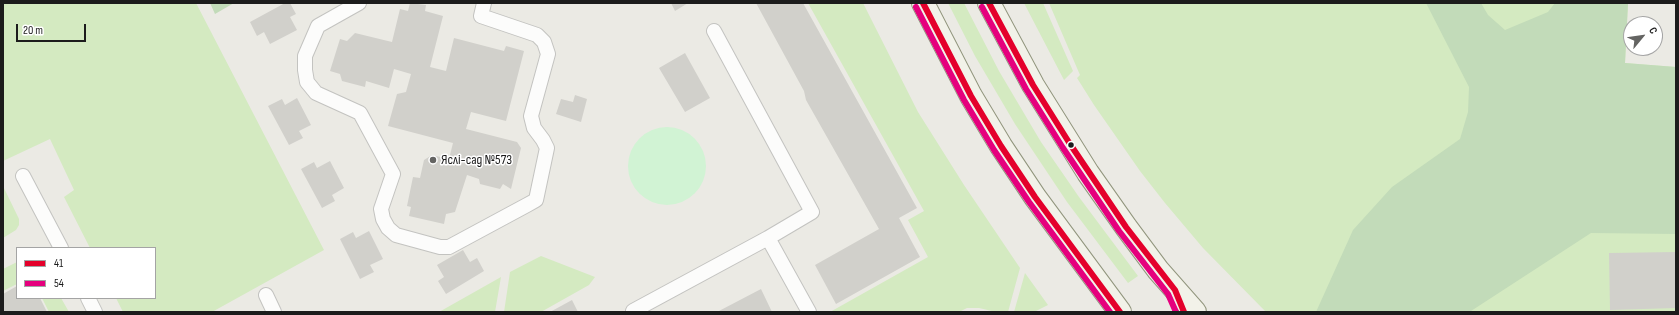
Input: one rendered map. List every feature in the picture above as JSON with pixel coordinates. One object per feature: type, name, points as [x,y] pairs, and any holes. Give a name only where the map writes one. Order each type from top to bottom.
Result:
[{"type":"main road","points":[[923,3],[964,84],[1001,146],[1044,209],[1120,312]]},
{"type":"main road","points":[[988,3],[1033,85],[1088,173],[1126,228],[1175,290],[1195,312]]},
{"type":"main road","points":[[1175,290],[1184,312]]},
{"type":"lane","points":[[359,3],[318,26],[305,56],[305,70],[308,82],[316,93],[360,113],[393,174],[381,210],[383,219],[388,228],[396,235],[440,247],[449,247],[536,200],[547,148],[534,128],[531,116],[548,54],[544,42],[537,35],[481,16],[484,3]]},
{"type":"lane","points":[[633,311],[768,238],[812,212],[714,31]]},
{"type":"lane","points":[[23,176],[60,247]]},
{"type":"lane","points":[[768,238],[809,312]]},
{"type":"lane","points":[[266,295],[274,312]]},
{"type":"lane","points":[[88,299],[95,312]]},
{"type":"green space","points":[[3,3],[196,3],[324,250],[212,312],[123,312],[116,299],[156,299],[156,247],[89,247],[64,197],[74,190],[50,139],[3,161]]},
{"type":"green space","points":[[210,3],[234,3],[215,14]]},
{"type":"green space","points":[[808,3],[863,3],[918,112],[964,185],[1020,268],[1008,312],[967,308],[959,312],[830,312],[928,257],[908,220],[924,211]]},
{"type":"green space","points":[[948,3],[964,3],[999,71],[1041,142],[1079,197],[1138,276],[1128,283],[1067,202],[1015,124],[975,56]]},
{"type":"green space","points":[[1024,3],[1043,3],[1073,71],[1064,80]]},
{"type":"green space","points":[[1049,3],[1628,3],[1627,16],[1623,16],[1623,56],[1625,56],[1625,63],[1676,67],[1676,312],[1266,312],[1203,248],[1165,203],[1140,171],[1094,105],[1077,78],[1080,75]]},
{"type":"green space","points":[[1426,3],[1481,3],[1488,15],[1505,30],[1548,12],[1555,3],[1628,3],[1627,16],[1623,16],[1623,56],[1625,56],[1625,63],[1676,67],[1676,234],[1591,233],[1471,311],[1316,312],[1353,230],[1392,187],[1460,139],[1468,112],[1469,87]]},
{"type":"green space","points":[[667,127],[682,130],[695,138],[703,151],[706,166],[703,181],[695,194],[682,202],[667,205],[652,202],[639,194],[631,181],[628,166],[631,151],[639,138],[652,130]]},
{"type":"green space","points":[[3,186],[19,219],[19,225],[16,230],[3,238]]},
{"type":"green space","points":[[541,256],[595,277],[589,285],[541,312],[504,312],[510,272]]},
{"type":"green space","points":[[16,262],[16,284],[3,291],[3,269]]},
{"type":"green space","points":[[1025,273],[1048,305],[1034,312],[1014,312]]},
{"type":"green space","points":[[501,277],[495,312],[439,312]]},
{"type":"green space","points":[[42,299],[62,299],[69,312],[49,312]]},
{"type":"building","points":[[285,3],[290,3],[296,14],[290,17],[297,30],[270,44],[264,32],[257,36],[250,22]]},
{"type":"building","points":[[410,3],[426,5],[425,11],[443,16],[430,67],[446,71],[454,38],[504,51],[506,46],[524,51],[506,121],[471,112],[466,129],[517,142],[521,148],[511,189],[503,184],[500,189],[480,184],[479,179],[467,175],[455,212],[446,214],[444,224],[409,216],[411,207],[407,206],[413,177],[420,178],[424,160],[432,155],[449,159],[453,143],[388,126],[397,94],[406,92],[411,74],[394,69],[389,88],[366,81],[365,87],[342,81],[340,74],[330,71],[340,39],[347,41],[355,33],[392,42],[400,9],[408,11]]},
{"type":"building","points":[[671,3],[688,3],[675,11]]},
{"type":"building","points":[[756,3],[803,3],[917,208],[899,218],[920,257],[836,304],[815,265],[879,229],[806,100],[804,91]]},
{"type":"building","points":[[685,53],[710,98],[685,112],[659,68]]},
{"type":"building","points":[[575,95],[587,99],[581,122],[556,114],[561,99],[573,102]]},
{"type":"building","points":[[297,98],[311,125],[299,131],[303,138],[289,145],[268,106],[282,99],[285,105]]},
{"type":"building","points":[[330,161],[344,188],[332,195],[335,201],[322,208],[301,169],[314,162],[317,168]]},
{"type":"building","points":[[369,231],[383,259],[370,265],[374,272],[360,279],[340,239],[353,232],[356,238]]},
{"type":"building","points":[[463,250],[470,262],[477,258],[484,271],[446,294],[438,281],[444,277],[437,265]]},
{"type":"building","points":[[1676,252],[1676,308],[1610,310],[1609,253]]},
{"type":"building","points":[[16,287],[16,299],[40,299],[47,312],[3,312],[3,294]]},
{"type":"building","points":[[761,289],[772,312],[717,312]]},
{"type":"building","points":[[572,300],[578,312],[550,312]]},
{"type":"transit line","name":"41","points":[[923,3],[971,96],[1001,146],[1035,197],[1120,312]]},
{"type":"transit line","name":"41","points":[[989,3],[1033,85],[1070,144],[1126,227],[1175,290],[1184,312]]},
{"type":"transit line","name":"54","points":[[916,7],[964,100],[994,150],[1029,202],[1110,312]]},
{"type":"transit line","name":"54","points":[[982,7],[1026,89],[1063,148],[1119,231],[1168,294],[1176,312]]},
{"type":"place","name":"Яслі-сад №573","points":[[433,160]]}]
